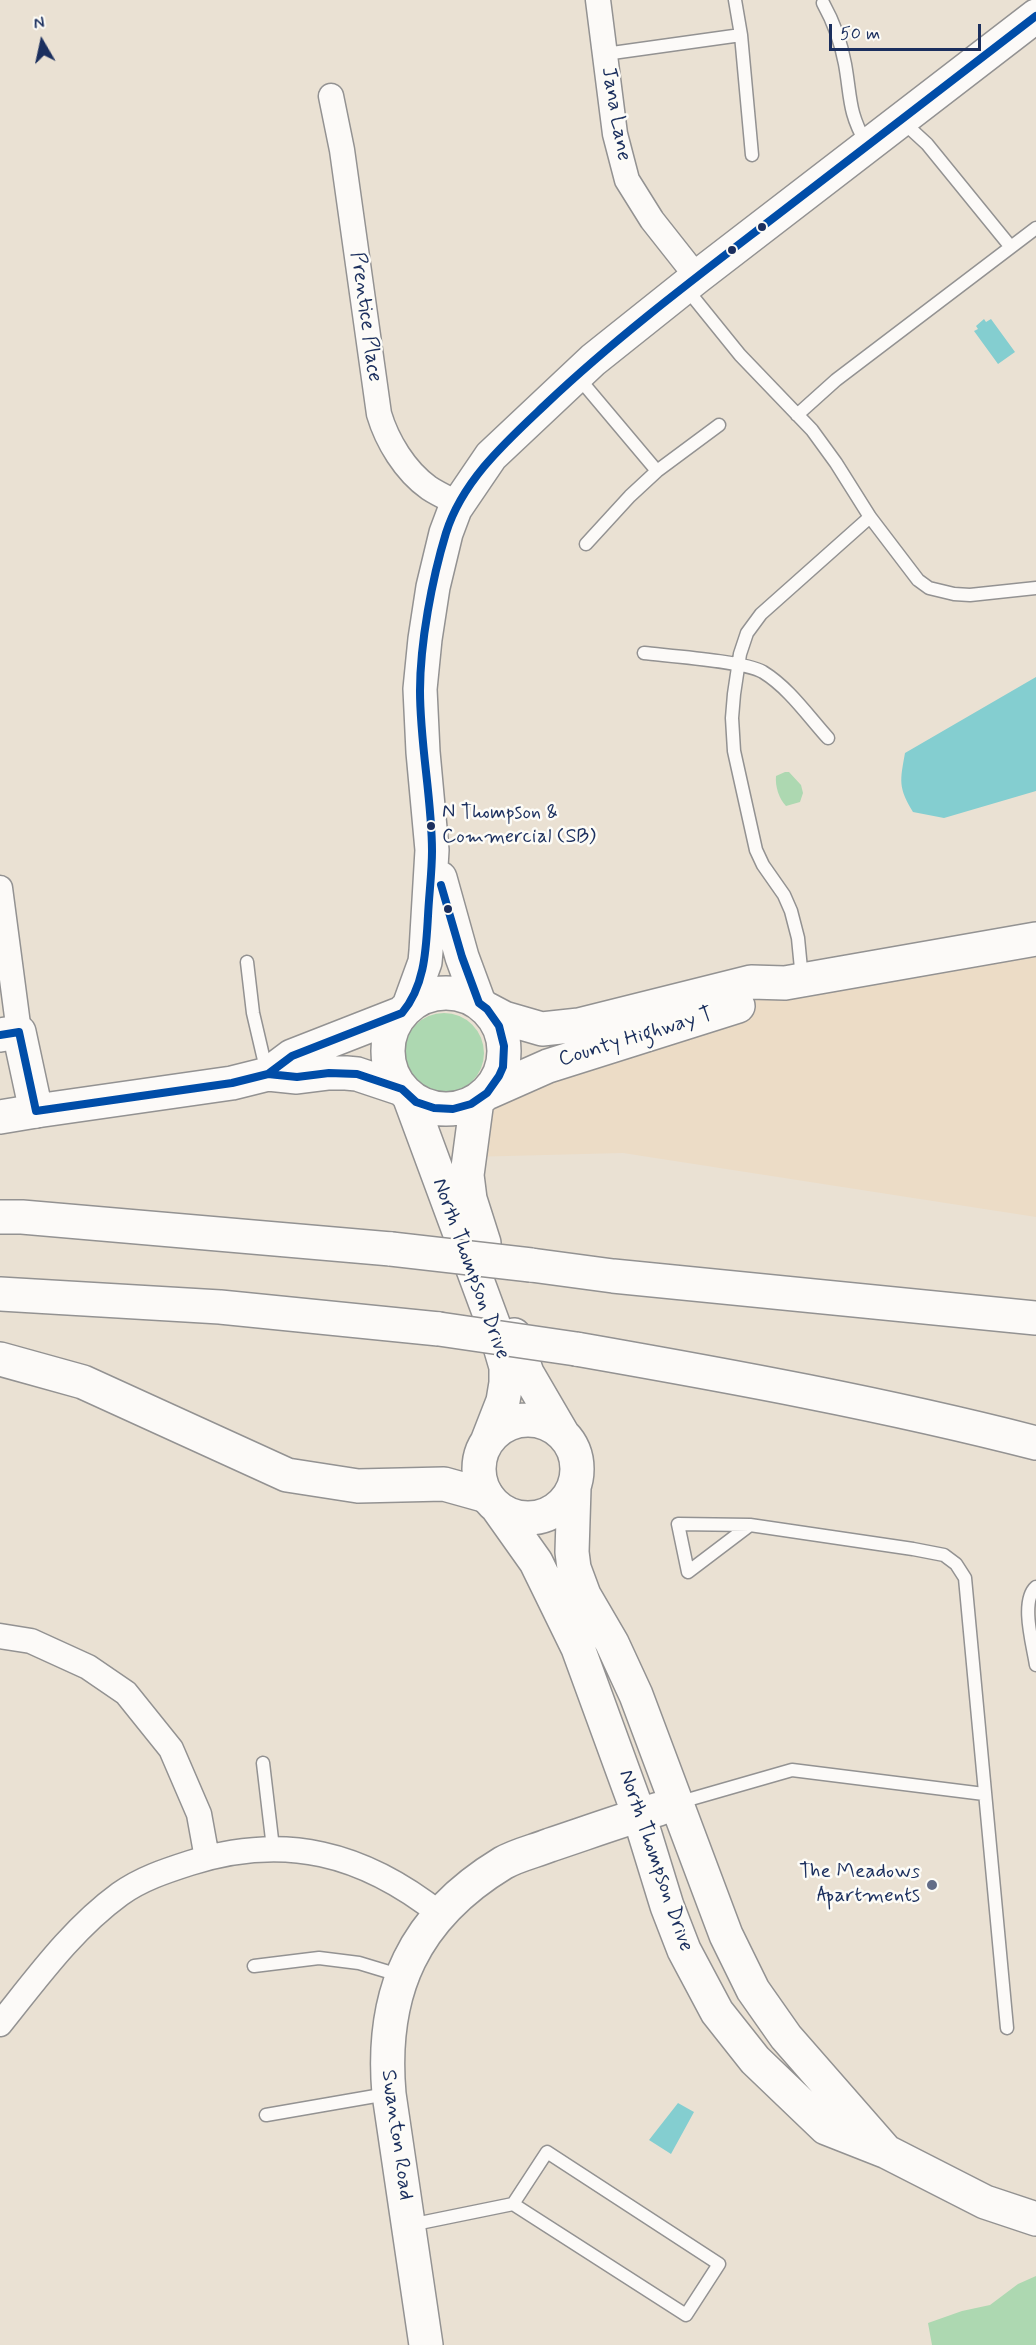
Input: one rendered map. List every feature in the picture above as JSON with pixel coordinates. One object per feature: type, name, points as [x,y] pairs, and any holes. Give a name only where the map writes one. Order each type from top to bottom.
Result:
[{"type":"main road","points":[[405,1093],[389,1065],[388,1052],[389,1038],[405,1010],[425,962],[426,951],[432,850],[420,689],[433,587],[446,533],[459,504],[491,456],[576,375],[690,282],[1036,16]]},
{"type":"main road","points":[[0,1117],[232,1083],[268,1074],[297,1077],[330,1073],[357,1074],[405,1093],[425,1106],[444,1110],[463,1107],[482,1097],[494,1085],[503,1067],[504,1046],[499,1026],[483,1006],[462,957],[432,850]]},
{"type":"main road","name":"County Highway T","points":[[483,1006],[504,1018],[542,1029],[579,1024],[751,982],[794,982],[1036,939]]},
{"type":"main road","name":"County Highway T","points":[[482,1097],[548,1066],[756,1000],[794,982]]},
{"type":"main road","points":[[268,1074],[292,1056],[405,1010],[428,996],[459,994],[483,1006]]},
{"type":"main road","points":[[9,1033],[36,1111]]},
{"type":"main road","name":"North Thompson Drive","points":[[405,1093],[494,1326],[506,1367],[503,1401],[487,1442]]},
{"type":"main road","name":"North Thompson Drive","points":[[482,1097],[468,1166],[470,1199],[527,1373],[562,1432]]},
{"type":"main road","points":[[0,1216],[391,1249],[613,1276],[1036,1318]]},
{"type":"main road","points":[[0,1294],[220,1307],[440,1329],[576,1349],[806,1391],[975,1427],[1036,1443]]},
{"type":"main road","points":[[0,1359],[83,1382],[287,1475],[358,1486],[444,1484],[492,1502],[510,1515],[525,1518],[540,1517],[560,1506],[574,1488],[578,1474],[577,1459],[572,1445],[562,1432],[548,1424],[531,1420],[514,1422],[499,1430],[487,1442],[481,1455],[479,1469],[481,1483],[492,1502]]},
{"type":"main road","name":"North Thompson Drive","points":[[574,1488],[572,1552],[574,1568],[584,1595],[612,1643],[636,1695],[726,1935],[753,1990],[786,2037],[887,2152]]},
{"type":"main road","name":"North Thompson Drive","points":[[492,1502],[536,1562],[579,1648],[639,1815],[667,1906],[684,1950],[717,2012],[754,2060],[826,2128],[887,2152],[985,2202],[1036,2219]]},
{"type":"main road","name":"Swanton Road","points":[[426,2345],[386,2060],[395,1993],[422,1935],[451,1901],[505,1862],[677,1803]]},
{"type":"street","name":"Jana Lane","points":[[597,0],[615,134],[627,180],[690,282]]},
{"type":"street","name":"Prentice Place","points":[[331,96],[342,150],[379,414],[384,431],[400,457],[417,478],[430,489],[459,504]]},
{"type":"street","points":[[0,888],[9,1033]]},
{"type":"street","points":[[0,1635],[31,1641],[88,1667],[126,1693],[171,1749],[199,1814],[207,1858]]},
{"type":"street","points":[[2,2017],[56,1954],[121,1893],[163,1871],[207,1858],[251,1849],[298,1849],[356,1864],[382,1874],[440,1914]]},
{"type":"lane","points":[[735,0],[741,35],[752,155]]},
{"type":"lane","points":[[823,3],[833,21],[845,62],[853,118],[868,147]]},
{"type":"lane","points":[[605,54],[741,35]]},
{"type":"lane","points":[[902,121],[927,144],[1010,246]]},
{"type":"lane","points":[[797,415],[836,380],[1036,228]]},
{"type":"lane","points":[[690,282],[740,355],[812,430],[870,517],[918,580],[929,588],[970,595],[1036,588]]},
{"type":"lane","points":[[576,375],[657,471]]},
{"type":"lane","points":[[586,544],[630,496],[657,471],[719,425]]},
{"type":"lane","points":[[794,982],[798,938],[791,911],[784,895],[763,865],[756,850],[734,751],[732,718],[738,665],[747,633],[761,614],[870,517]]},
{"type":"lane","points":[[644,652],[738,665],[762,671],[780,686],[828,738]]},
{"type":"lane","points":[[247,963],[253,1013],[268,1074]]},
{"type":"lane","points":[[750,1525],[688,1572],[678,1524],[750,1525],[913,1549],[944,1555],[956,1564],[965,1578],[1007,2028]]},
{"type":"lane","points":[[1036,1587],[1027,1604],[1036,1665]]},
{"type":"lane","points":[[263,1762],[273,1848]]},
{"type":"lane","points":[[677,1803],[792,1770],[984,1794]]},
{"type":"lane","points":[[254,1966],[319,1958],[359,1964],[403,1976]]},
{"type":"lane","points":[[266,2115],[389,2094]]},
{"type":"lane","points":[[408,2225],[513,2204],[686,2315],[719,2264],[547,2152],[513,2204]]},
{"type":"shaded area","points":[[1036,939],[1036,1217],[623,1153],[468,1157],[477,1100],[547,1066],[756,1000],[785,983]]},
{"type":"green space","points":[[789,772],[801,785],[803,793],[800,802],[786,806],[779,796],[776,780],[776,776]]},
{"type":"green space","points":[[444,1013],[459,1016],[472,1025],[481,1038],[484,1053],[481,1068],[472,1081],[459,1090],[444,1093],[429,1090],[416,1081],[407,1068],[404,1053],[407,1038],[416,1025],[429,1016]]},
{"type":"green space","points":[[1036,2276],[1036,2345],[932,2345],[928,2323],[962,2311],[990,2305],[1018,2284]]},
{"type":"water","points":[[984,319],[986,322],[991,319],[1015,352],[998,364],[974,331]]},
{"type":"water","points":[[1036,677],[1036,791],[944,818],[913,812],[901,784],[905,753]]},
{"type":"water","points":[[678,2103],[694,2112],[671,2154],[649,2140]]},
{"type":"transit line","points":[[268,1074],[292,1056],[402,1013],[410,1002],[420,979],[426,941],[432,867],[420,691],[422,653],[436,570],[446,533],[463,495],[475,478],[502,446],[532,417],[631,330],[717,261],[1036,16]]},
{"type":"transit line","points":[[0,1035],[19,1032],[36,1111],[232,1083],[268,1074],[297,1077],[329,1073],[357,1074],[402,1089],[416,1102],[434,1108],[453,1109],[471,1104],[487,1093],[499,1076],[503,1067],[504,1046],[499,1026],[487,1009],[479,1003],[462,957],[441,885]]},
{"type":"place","name":"N Thompson & Commercial (SB)","points":[[431,826]]},
{"type":"place","name":"The Meadows Apartments","points":[[932,1885]]}]
